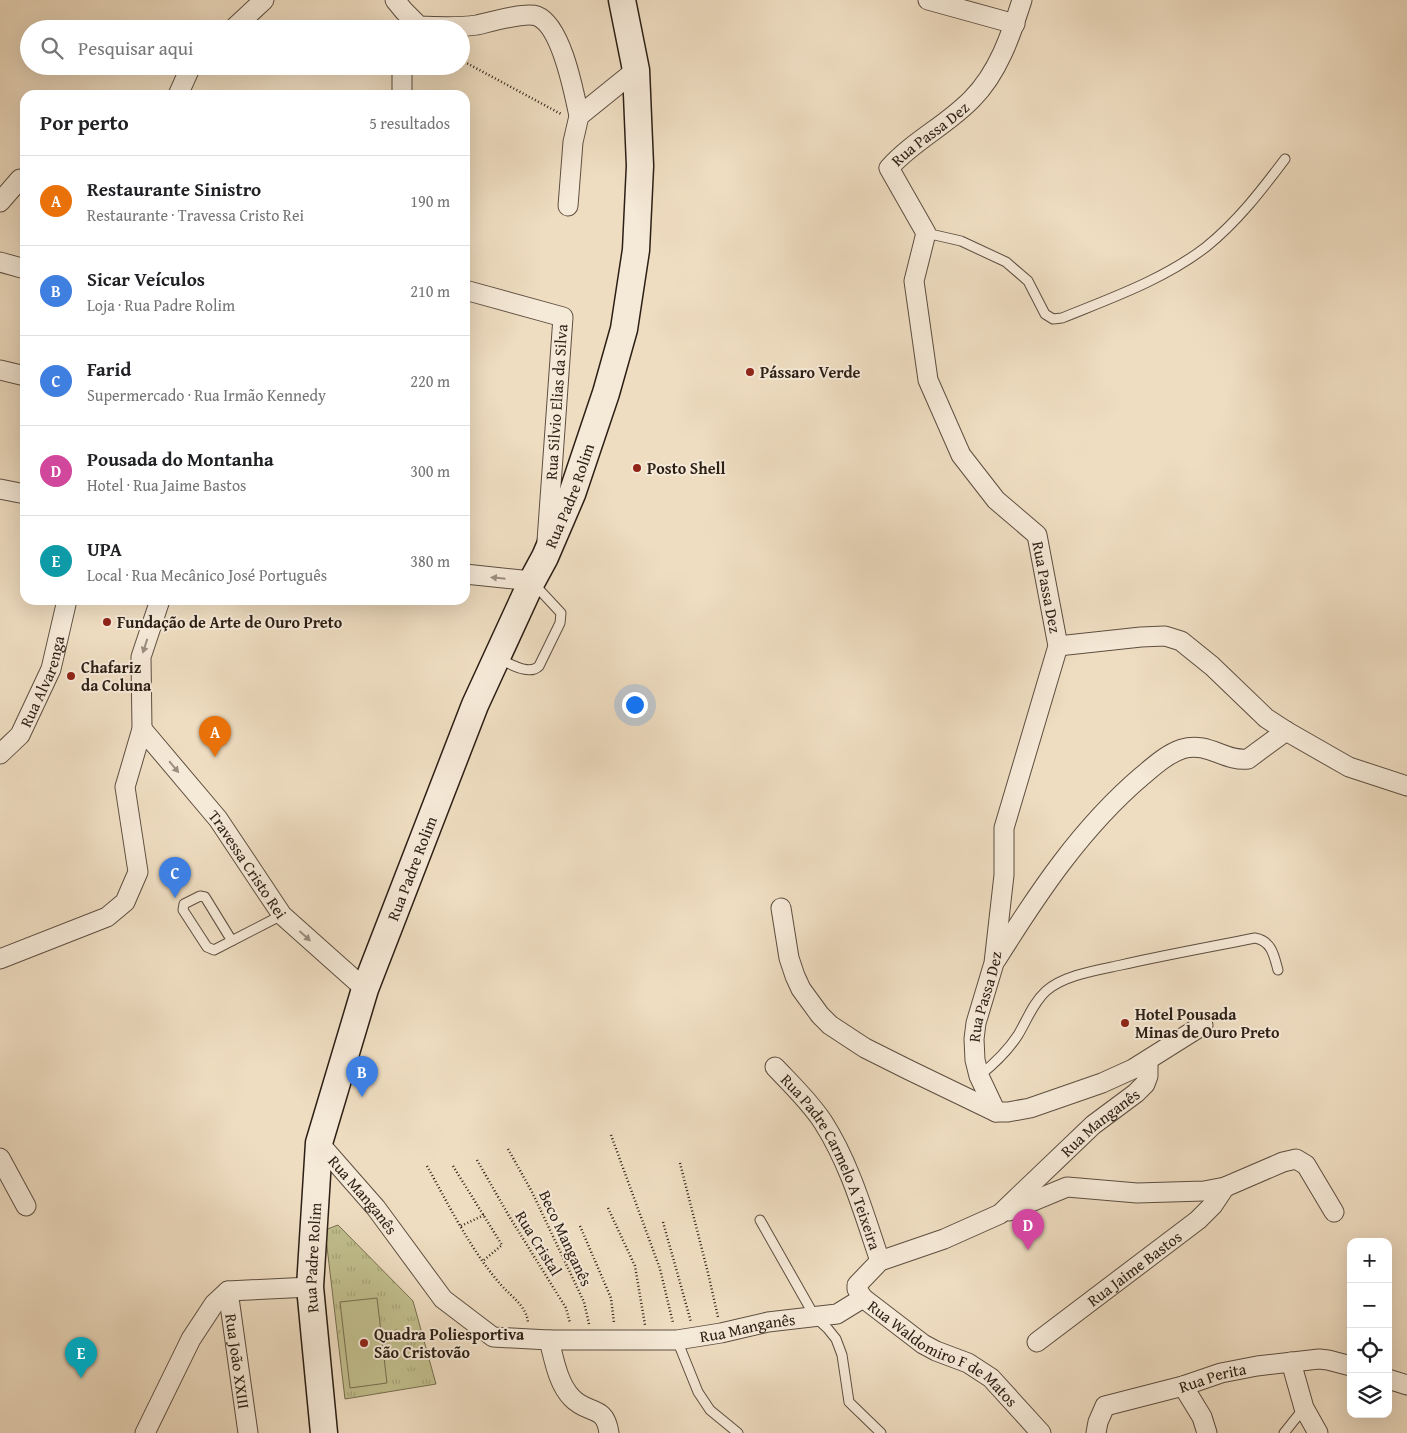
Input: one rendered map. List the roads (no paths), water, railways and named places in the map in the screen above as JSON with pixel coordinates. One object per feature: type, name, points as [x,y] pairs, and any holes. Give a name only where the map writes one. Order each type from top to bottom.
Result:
[{"type":"main road","name":"Rua Padre Rolim","points":[[324,1433],[310,1287],[319,1143],[364,989],[475,704],[532,581],[546,557],[572,494],[606,393],[624,329],[636,250],[639,175],[636,70],[622,0]]},
{"type":"street","points":[[243,20],[264,0]]},
{"type":"street","points":[[928,0],[1015,24]]},
{"type":"street","name":"Rua Passa Dez","points":[[996,1112],[979,1076],[975,1060],[974,1039],[976,1023],[994,963],[1004,875],[1004,828],[1058,646],[1037,535],[996,500],[961,455],[928,380],[914,281],[926,233],[888,168],[899,156],[951,118],[973,99],[997,66],[1015,24],[1022,0]]},
{"type":"street","points":[[470,25],[530,15],[537,16],[552,32],[563,52],[573,83],[578,120],[573,142],[568,206]]},
{"type":"street","points":[[578,120],[636,70]]},
{"type":"street","points":[[180,90],[187,75]]},
{"type":"street","points":[[402,75],[402,90]]},
{"type":"street","points":[[0,202],[20,179]]},
{"type":"street","points":[[0,262],[20,268]]},
{"type":"street","name":"Rua Silvio Elias da Silva","points":[[470,291],[563,317],[546,557]]},
{"type":"street","points":[[0,370],[20,375]]},
{"type":"street","points":[[0,489],[20,493]]},
{"type":"street","points":[[470,575],[532,581]]},
{"type":"street","name":"Rua Alvarenga","points":[[0,754],[20,735],[48,676],[66,605]]},
{"type":"street","points":[[0,959],[107,917],[125,902],[138,872],[125,787],[142,730],[142,657],[158,605]]},
{"type":"street","points":[[1058,646],[1165,636],[1181,641],[1212,666],[1266,718],[1286,731],[1349,768],[1407,786]]},
{"type":"street","name":"Travessa Cristo Rei","points":[[142,730],[218,819],[282,915],[364,989]]},
{"type":"street","points":[[994,963],[1036,895],[1087,829],[1130,786],[1159,761],[1181,749],[1202,746],[1241,760],[1248,759],[1286,731]]},
{"type":"street","points":[[781,908],[789,958],[795,976],[810,1002],[830,1025],[865,1048],[996,1112],[1030,1108],[1102,1083],[1148,1060],[1203,1025]]},
{"type":"street","name":"Rua Manganês","points":[[319,1143],[376,1208],[443,1299],[493,1337],[584,1341],[686,1339],[768,1322],[837,1314],[863,1298],[857,1290],[857,1285],[880,1261],[944,1239],[1000,1214],[1093,1126],[1145,1084],[1148,1076],[1148,1060]]},
{"type":"street","name":"Rua Padre Carmelo A Teixeira","points":[[775,1067],[810,1104],[833,1138],[846,1164],[880,1261]]},
{"type":"street","points":[[0,1158],[26,1206]]},
{"type":"street","points":[[1000,1214],[1067,1187],[1153,1193],[1204,1191],[1225,1187],[1283,1162],[1296,1159],[1306,1165],[1334,1212]]},
{"type":"street","name":"Rua Jaime Bastos","points":[[1037,1342],[1198,1220],[1213,1206],[1225,1187]]},
{"type":"street","points":[[145,1433],[190,1339],[214,1304],[228,1291],[310,1287]]},
{"type":"street","name":"Rua João XXIII","points":[[228,1291],[248,1433]]},
{"type":"street","name":"Rua Waldomiro F de Matos","points":[[863,1298],[923,1344],[968,1363],[991,1378],[1041,1433]]},
{"type":"street","points":[[540,1340],[572,1398],[580,1405],[600,1413],[607,1422],[608,1433]]},
{"type":"street","name":"Rua Perita","points":[[1096,1433],[1098,1422],[1105,1406],[1183,1386],[1222,1373],[1257,1366],[1319,1359],[1347,1365]]},
{"type":"street","points":[[1291,1362],[1304,1408],[1318,1433]]},
{"type":"street","points":[[1183,1386],[1202,1418],[1207,1433]]},
{"type":"lane","points":[[926,233],[960,241],[1006,262],[1028,281],[1045,314],[1053,319],[1062,318],[1147,282],[1206,247],[1242,213],[1285,159]]},
{"type":"lane","points":[[497,658],[529,671],[535,670],[539,666],[560,623],[560,613],[532,581]]},
{"type":"lane","points":[[232,941],[205,898],[200,896],[184,904],[183,910],[208,949],[214,950],[232,941],[282,915]]},
{"type":"lane","points":[[979,1076],[1008,1050],[1030,1012],[1045,991],[1055,984],[1088,972],[1255,938],[1262,940],[1270,947],[1278,970]]},
{"type":"lane","points":[[760,1220],[815,1317],[836,1339],[842,1355],[849,1402],[881,1433]]},
{"type":"lane","points":[[686,1339],[690,1374],[706,1404],[717,1417],[738,1433]]},
{"type":"lane","points":[[1284,1433],[1304,1408]]},
{"type":"place","name":"Pássaro Verde","points":[[750,372]]},
{"type":"place","name":"Posto Shell","points":[[637,468]]},
{"type":"place","name":"Fundação de Arte de Ouro Preto","points":[[107,622]]},
{"type":"place","name":"Chafariz da Coluna","points":[[71,676]]},
{"type":"place","name":"Restaurante Sinistro","points":[[215,757]]},
{"type":"place","name":"Farid","points":[[175,898]]},
{"type":"place","name":"Hotel Pousada Minas de Ouro Preto","points":[[1125,1023]]},
{"type":"place","name":"Sicar Veículos","points":[[362,1097]]},
{"type":"place","name":"Pousada do Montanha","points":[[1028,1250]]},
{"type":"place","name":"Quadra Poliesportiva São Cristovão","points":[[364,1343]]},
{"type":"place","name":"UPA","points":[[81,1378]]}]
